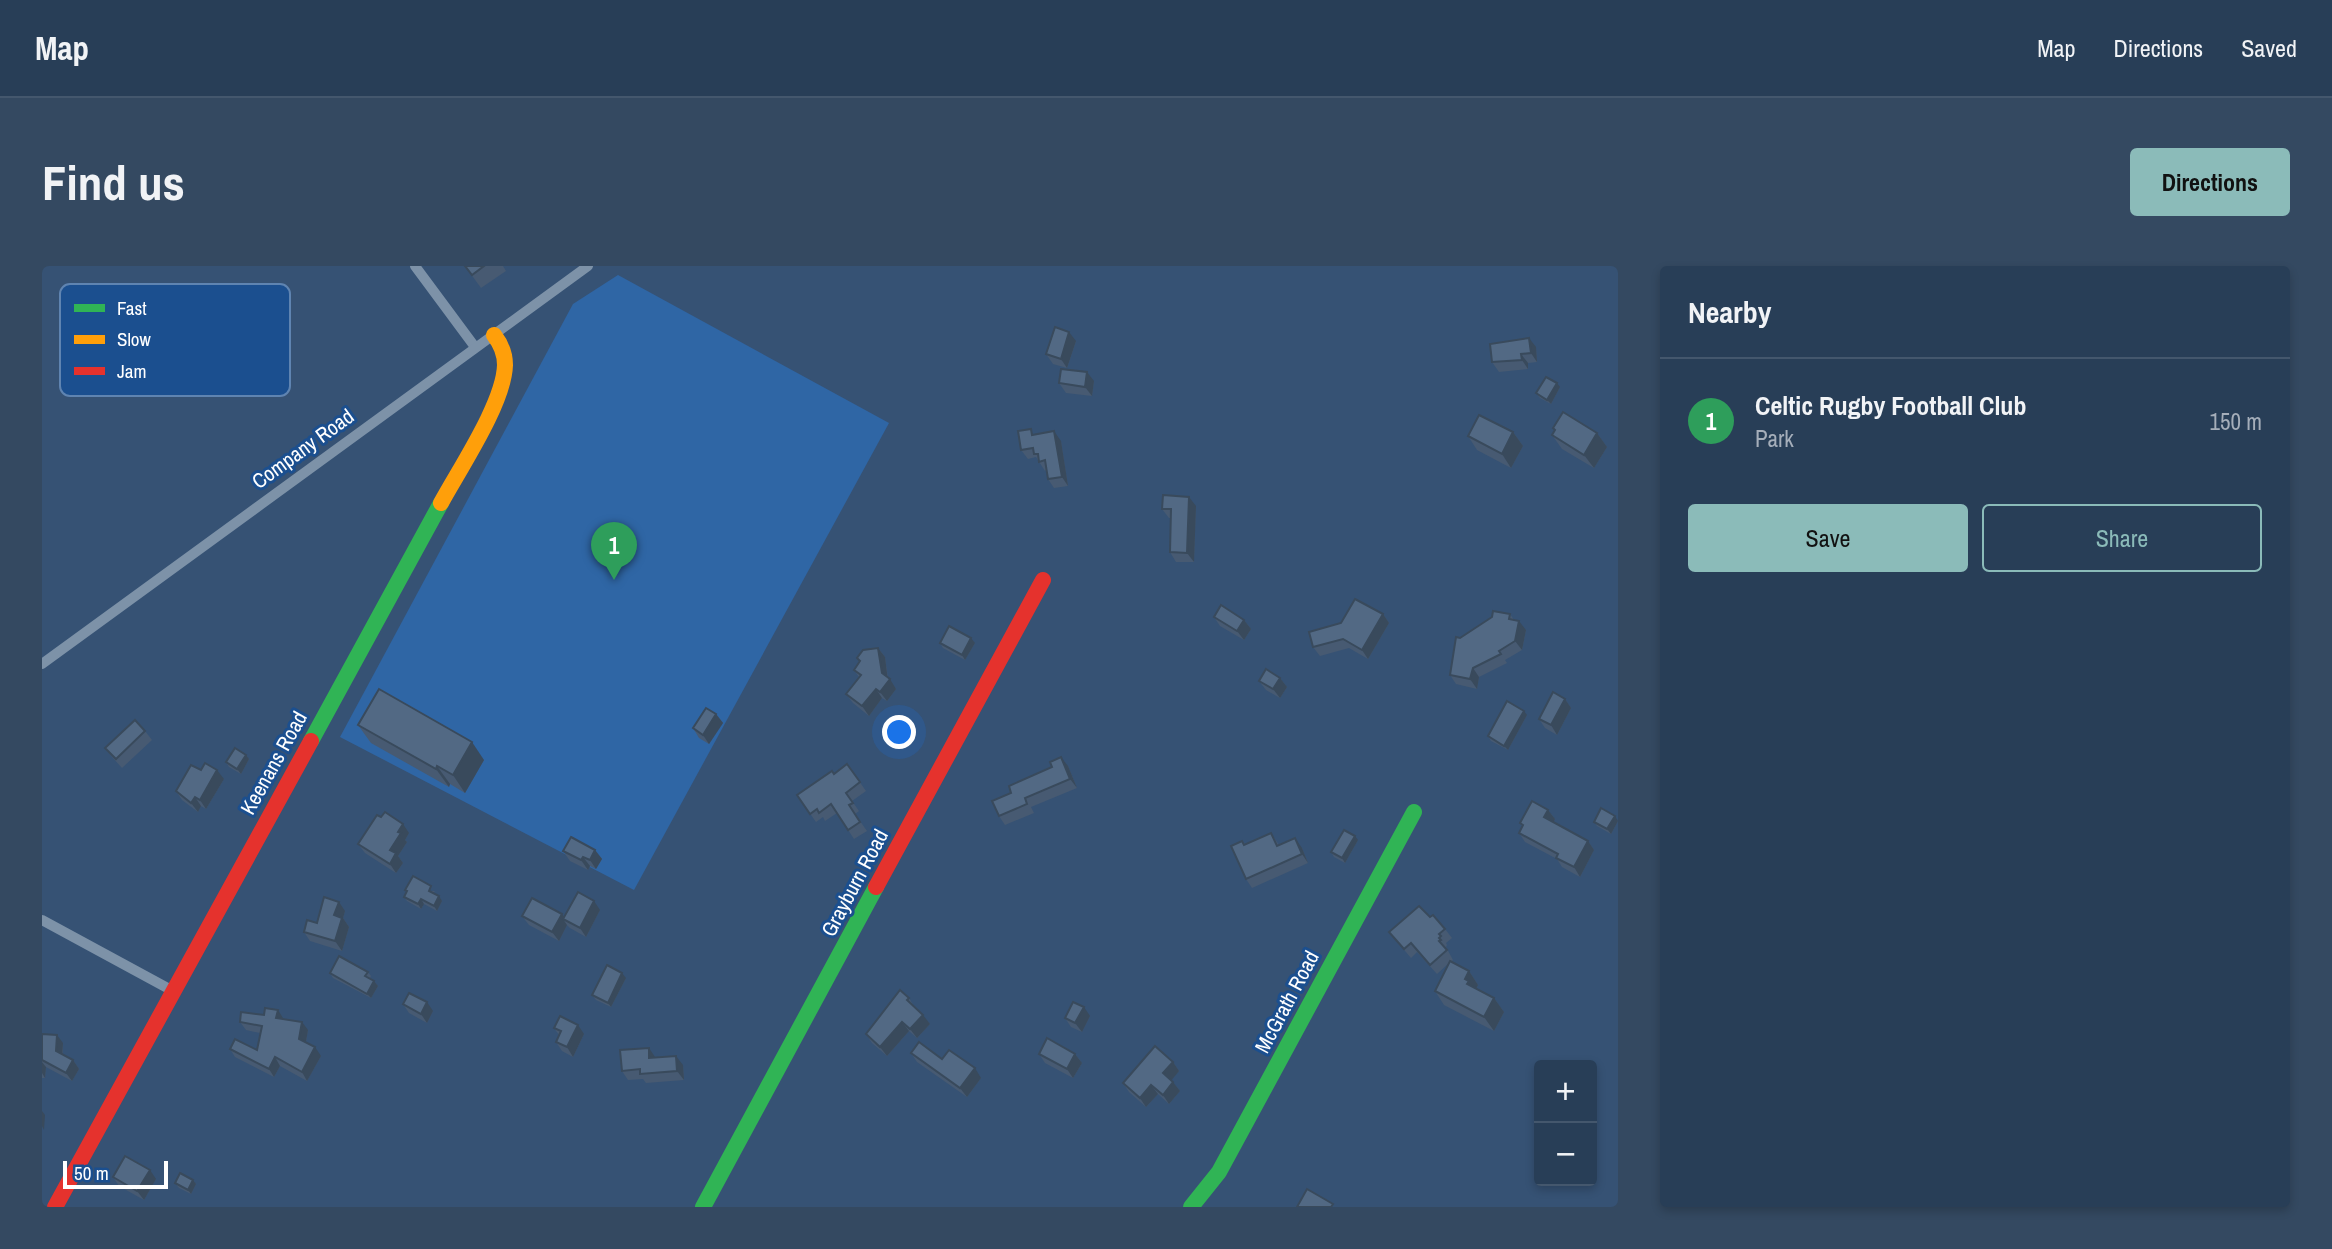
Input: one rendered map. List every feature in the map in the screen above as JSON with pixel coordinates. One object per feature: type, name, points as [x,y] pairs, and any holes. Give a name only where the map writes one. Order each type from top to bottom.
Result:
[{"type":"street","points":[[415,266],[475,347]]},
{"type":"street","name":"Company Road","points":[[42,664],[588,266]]},
{"type":"street","name":"Keenans Road","points":[[55,1207],[489,415],[500,390],[505,369],[500,341],[494,335]]},
{"type":"street","name":"Grayburn Road","points":[[703,1207],[1043,580]]},
{"type":"street","name":"McGrath Road","points":[[1191,1207],[1219,1172],[1414,812]]},
{"type":"street","points":[[42,920],[173,991]]},
{"type":"shaded area","points":[[618,275],[889,423],[634,890],[340,737],[573,304]]},
{"type":"building","points":[[465,266],[484,266],[472,275]]},
{"type":"building","points":[[1055,327],[1069,332],[1061,359],[1046,354]]},
{"type":"building","points":[[1529,338],[1531,353],[1521,354],[1522,360],[1492,362],[1490,344]]},
{"type":"building","points":[[1061,369],[1087,372],[1085,387],[1059,383]]},
{"type":"building","points":[[1546,377],[1557,383],[1547,400],[1536,393]]},
{"type":"building","points":[[1563,412],[1597,433],[1584,455],[1552,435],[1555,430],[1553,428]]},
{"type":"building","points":[[1479,415],[1513,432],[1502,454],[1468,436]]},
{"type":"building","points":[[1031,429],[1032,435],[1054,431],[1062,477],[1048,479],[1045,460],[1039,462],[1038,454],[1034,454],[1033,448],[1021,450],[1018,431]]},
{"type":"building","points":[[1163,495],[1189,497],[1187,553],[1170,552],[1171,509],[1162,509]]},
{"type":"building","points":[[1355,599],[1383,614],[1362,650],[1343,639],[1313,647],[1309,632],[1341,623]]},
{"type":"building","points":[[1221,605],[1244,620],[1237,631],[1214,617]]},
{"type":"building","points":[[1493,611],[1510,614],[1509,619],[1519,621],[1515,641],[1499,651],[1501,654],[1473,668],[1470,679],[1450,675],[1456,637],[1460,638],[1492,617]]},
{"type":"building","points":[[949,626],[971,638],[962,655],[940,643]]},
{"type":"building","points":[[878,648],[882,673],[890,679],[880,692],[876,689],[862,706],[846,694],[861,675],[854,670],[860,661],[857,658],[863,650]]},
{"type":"building","points":[[1266,669],[1280,678],[1273,689],[1259,681]]},
{"type":"building","points":[[379,689],[472,742],[453,775],[437,766],[436,769],[358,725]]},
{"type":"building","points":[[1553,692],[1565,699],[1551,725],[1539,719]]},
{"type":"building","points":[[1507,701],[1524,711],[1504,746],[1488,736]]},
{"type":"building","points":[[706,708],[716,714],[703,735],[693,728]]},
{"type":"building","points":[[135,720],[145,731],[116,759],[105,748]]},
{"type":"building","points":[[235,748],[246,755],[237,769],[226,762]]},
{"type":"building","points":[[1061,757],[1070,779],[1025,798],[1027,804],[999,816],[992,801],[1011,793],[1009,786],[1052,767],[1050,762]]},
{"type":"building","points":[[205,763],[217,770],[200,800],[195,797],[191,803],[176,791],[191,765],[201,770]]},
{"type":"building","points":[[847,764],[860,782],[846,793],[853,803],[849,805],[860,822],[848,830],[831,804],[819,813],[817,809],[810,814],[797,795]]},
{"type":"building","points":[[1532,801],[1548,810],[1544,817],[1588,841],[1574,867],[1556,858],[1558,854],[1519,833],[1523,825],[1520,823]]},
{"type":"building","points":[[1601,808],[1615,816],[1607,829],[1594,822]]},
{"type":"building","points":[[385,812],[403,824],[398,832],[401,833],[390,850],[396,853],[390,864],[358,844],[377,815],[381,817]]},
{"type":"building","points":[[1344,830],[1355,836],[1342,858],[1331,852]]},
{"type":"building","points":[[1271,833],[1277,846],[1295,838],[1302,854],[1246,879],[1231,846],[1242,841],[1244,845]]},
{"type":"building","points":[[571,837],[595,850],[590,860],[583,857],[581,860],[563,851]]},
{"type":"building","points":[[413,876],[431,886],[429,891],[439,896],[434,906],[421,899],[418,904],[404,897]]},
{"type":"building","points":[[578,892],[594,901],[580,928],[563,919]]},
{"type":"building","points":[[324,897],[339,902],[334,915],[342,918],[335,941],[304,932],[307,920],[317,923]]},
{"type":"building","points":[[532,898],[562,914],[552,932],[522,916]]},
{"type":"building","points":[[1419,906],[1430,917],[1433,915],[1445,929],[1439,934],[1439,941],[1447,950],[1430,965],[1411,943],[1404,949],[1389,932]]},
{"type":"building","points":[[339,956],[368,972],[365,976],[374,981],[367,994],[330,973]]},
{"type":"building","points":[[1450,961],[1469,971],[1465,979],[1469,981],[1467,984],[1494,998],[1484,1017],[1435,991]]},
{"type":"building","points":[[607,965],[622,973],[608,1003],[592,995]]},
{"type":"building","points":[[900,990],[923,1015],[910,1029],[902,1022],[880,1047],[866,1034]]},
{"type":"building","points":[[409,993],[427,1002],[421,1014],[403,1004]]},
{"type":"building","points":[[1073,1002],[1084,1007],[1075,1023],[1065,1018]]},
{"type":"building","points":[[265,1008],[278,1010],[276,1018],[302,1022],[299,1039],[315,1047],[302,1072],[275,1057],[269,1069],[230,1049],[235,1039],[257,1050],[262,1026],[240,1022],[241,1012],[264,1015]]},
{"type":"building","points":[[560,1016],[578,1025],[567,1047],[556,1042],[561,1031],[554,1028]]},
{"type":"building","points":[[42,1034],[57,1035],[56,1051],[73,1060],[66,1073],[42,1060]]},
{"type":"building","points":[[1047,1038],[1075,1054],[1067,1069],[1039,1054]]},
{"type":"building","points":[[919,1042],[942,1059],[949,1050],[975,1068],[960,1088],[911,1053]]},
{"type":"building","points":[[1155,1046],[1173,1062],[1163,1073],[1173,1082],[1163,1095],[1151,1085],[1140,1098],[1123,1083]]},
{"type":"building","points":[[649,1048],[649,1058],[676,1056],[677,1071],[640,1074],[640,1069],[622,1071],[620,1050]]},
{"type":"building","points":[[125,1156],[150,1170],[137,1191],[113,1177]]},
{"type":"building","points":[[180,1173],[193,1180],[188,1190],[175,1183]]},
{"type":"building","points":[[1307,1189],[1333,1204],[1331,1207],[1297,1207]]},
{"type":"traffic: fast","points":[[311,741],[441,503]]},
{"type":"traffic: fast","points":[[1191,1207],[1219,1172],[1414,812]]},
{"type":"traffic: fast","points":[[703,1207],[876,887]]},
{"type":"traffic: slow","points":[[441,503],[489,416],[503,380],[504,357],[501,345],[494,335]]},
{"type":"traffic: jam","points":[[876,887],[1043,580]]},
{"type":"traffic: jam","points":[[55,1207],[311,741]]},
{"type":"place","name":"Celtic Rugby Football Club","points":[[614,580]]}]
